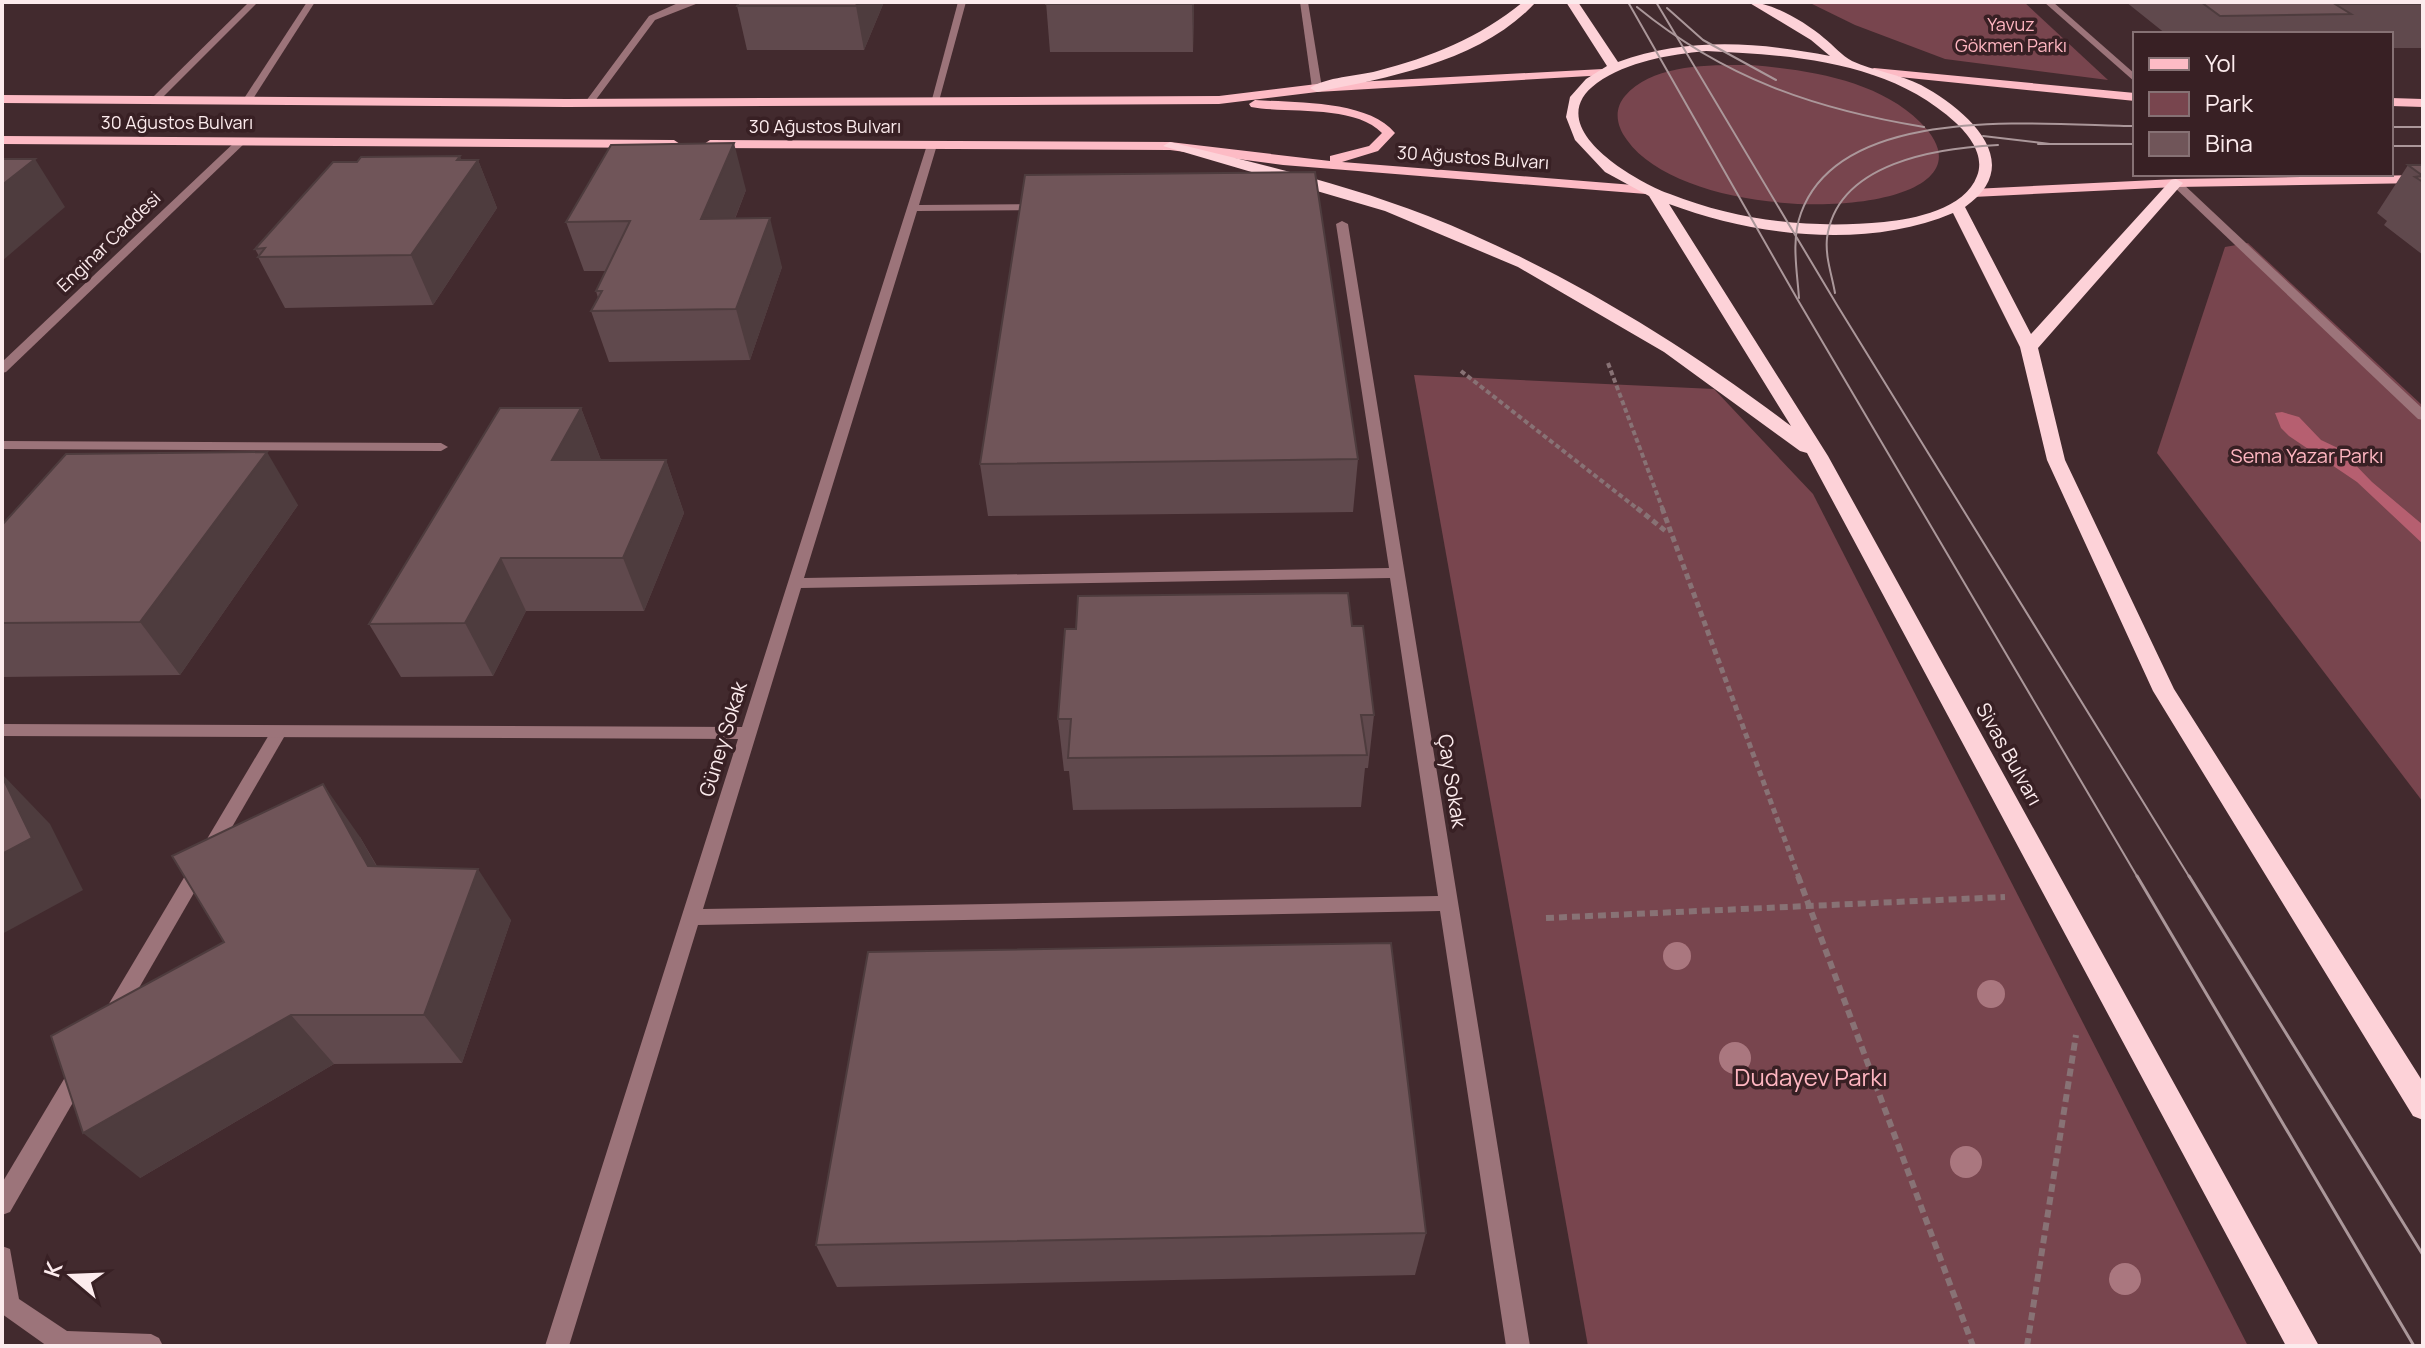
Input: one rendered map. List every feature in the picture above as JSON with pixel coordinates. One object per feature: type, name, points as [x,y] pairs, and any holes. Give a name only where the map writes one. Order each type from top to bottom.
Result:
[{"type":"highway","points":[[1317,88],[1381,75],[1453,50],[1508,20],[1530,2]]},
{"type":"highway","points":[[1572,2],[1609,70]]},
{"type":"highway","points":[[1754,2],[1815,37],[1849,65]]},
{"type":"highway","points":[[1706,47],[1778,51],[1849,65],[1874,72],[1931,97],[1957,114],[1979,139],[1987,161],[1984,178],[1965,199],[1904,223],[1825,230],[1724,217],[1651,192],[1606,166],[1588,150],[1577,133],[1573,116],[1576,101],[1585,87],[1609,70],[1657,53],[1706,47]]},
{"type":"highway","points":[[1170,146],[1367,200],[1485,246],[1639,328],[1759,409],[1819,456]]},
{"type":"highway","points":[[2029,347],[2176,183]]},
{"type":"highway","name":"Sivas Bulvarı","points":[[1651,192],[1819,456],[2303,1346]]},
{"type":"highway","points":[[1965,199],[2029,347],[2056,460],[2164,691],[2423,1107]]},
{"type":"main road","name":"30 Ağustos Bulvarı","points":[[2,99],[589,103],[1219,100],[1317,88],[1609,70]]},
{"type":"main road","points":[[1874,72],[2133,97]]},
{"type":"main road","points":[[1219,100],[1362,116],[1381,123],[1389,133],[1388,139],[1378,146],[1347,157],[1283,161]]},
{"type":"main road","points":[[2393,102],[2423,103]]},
{"type":"main road","name":"30 Ağustos Bulvarı","points":[[2,140],[1170,146],[1283,161],[1651,192]]},
{"type":"main road","points":[[1965,199],[2176,183],[2423,179]]},
{"type":"street","points":[[155,100],[254,2]]},
{"type":"street","points":[[248,100],[311,2]]},
{"type":"street","points":[[589,103],[652,18],[681,5],[697,2]]},
{"type":"street","points":[[934,101],[962,2]]},
{"type":"street","points":[[1304,2],[1317,88]]},
{"type":"street","points":[[2048,2],[2133,77]]},
{"type":"street","name":"Enginar Caddesi","points":[[2,369],[241,142]]},
{"type":"street","name":"Güney Sokak","points":[[557,1346],[932,145]]},
{"type":"street","points":[[2176,183],[2423,416]]},
{"type":"street","points":[[912,208],[1052,207]]},
{"type":"street","name":"Çay Sokak","points":[[1342,224],[1518,1346]]},
{"type":"street","points":[[2,445],[441,447]]},
{"type":"street","points":[[795,583],[1397,573]]},
{"type":"street","points":[[2,730],[748,733]]},
{"type":"street","points":[[106,1027],[279,732]]},
{"type":"street","points":[[690,917],[1449,903]]},
{"type":"street","points":[[2,1204],[90,1054]]},
{"type":"street","points":[[2,1257],[9,1305],[63,1343],[151,1346]]},
{"type":"path","points":[[1608,362],[1973,1346]]},
{"type":"path","points":[[1461,371],[1671,535]]},
{"type":"path","points":[[1546,918],[2059,895]]},
{"type":"path","points":[[2027,1346],[2077,1031]]},
{"type":"green space","name":"Yavuz Gökmen Parkı","points":[[1808,2],[2024,2],[2108,80],[1945,59],[1855,25]]},
{"type":"green space","points":[[1751,65],[1796,70],[1841,80],[1884,96],[1903,108],[1920,122],[1939,155],[1926,180],[1889,196],[1836,204],[1776,202],[1715,191],[1663,171],[1624,135],[1618,118],[1621,101],[1637,85],[1651,77],[1684,68]]},
{"type":"green space","name":"Sema Yazar Parkı","points":[[2248,243],[2423,406],[2423,802],[2157,453],[2225,247]]},
{"type":"green space","name":"Dudayev Parkı","points":[[1414,375],[1714,389],[1813,494],[2248,1346],[1588,1346]]},
{"type":"shaded area","points":[[2275,413],[2299,417],[2321,440],[2340,449],[2372,482],[2423,525],[2423,544],[2357,482],[2289,436],[2281,428]]},
{"type":"building","points":[[739,2],[858,2],[856,6],[737,6]]},
{"type":"building","points":[[1192,2],[1192,4],[1046,4]]},
{"type":"building","points":[[2201,2],[2423,4],[2335,4],[2351,14],[2220,16]]},
{"type":"building","points":[[734,143],[701,219],[770,218],[736,309],[591,311],[602,291],[596,291],[630,221],[566,222],[611,145]]},
{"type":"building","points":[[460,156],[457,160],[478,160],[411,255],[258,257],[265,248],[255,249],[333,162],[357,162],[361,157]]},
{"type":"building","points":[[2,159],[35,159],[2,185]]},
{"type":"building","points":[[2408,165],[2423,165],[2423,176]]},
{"type":"building","points":[[1315,172],[1358,459],[980,464],[1025,175]]},
{"type":"building","points":[[500,408],[581,408],[552,460],[666,460],[623,558],[501,558],[465,623],[369,624]]},
{"type":"building","points":[[267,452],[140,622],[2,623],[2,525],[66,454]]},
{"type":"building","points":[[1348,593],[1352,626],[1363,626],[1374,715],[1361,715],[1367,755],[1068,758],[1071,719],[1058,719],[1065,629],[1076,629],[1078,596]]},
{"type":"building","points":[[2,776],[32,838],[2,854]]},
{"type":"building","points":[[323,784],[368,866],[478,869],[424,1015],[291,1015],[83,1133],[51,1036],[224,942],[172,856]]},
{"type":"building","points":[[1391,943],[1426,1233],[816,1245],[868,952]]},
{"type":"tram line","points":[[1628,2],[1799,302],[2138,878]]},
{"type":"tram line","points":[[1656,2],[1676,36]]},
{"type":"tram line","points":[[1637,7],[1676,36]]},
{"type":"tram line","points":[[1667,8],[1703,40],[1776,80]]},
{"type":"tram line","points":[[1676,36],[1703,53],[1772,87],[1845,111],[1924,127]]},
{"type":"tram line","points":[[1676,36],[1796,236]]},
{"type":"tram line","points":[[1796,236],[1801,213],[1823,177],[1857,152],[1899,136],[1999,124],[2133,126]]},
{"type":"tram line","points":[[2393,127],[2423,127]]},
{"type":"tram line","points":[[1983,136],[2050,144]]},
{"type":"tram line","points":[[2038,144],[2050,144]]},
{"type":"tram line","points":[[2050,144],[2133,144]]},
{"type":"tram line","points":[[1835,293],[1827,238],[1835,212],[1850,192],[1870,176],[1894,164],[1947,150],[1998,145]]},
{"type":"tram line","points":[[2393,146],[2423,146]]},
{"type":"tram line","points":[[1796,236],[2190,878]]},
{"type":"tram line","points":[[1796,236],[1799,298]]},
{"type":"tram line","points":[[2137,876],[2414,1346]]},
{"type":"tram line","points":[[2189,876],[2423,1255]]}]
